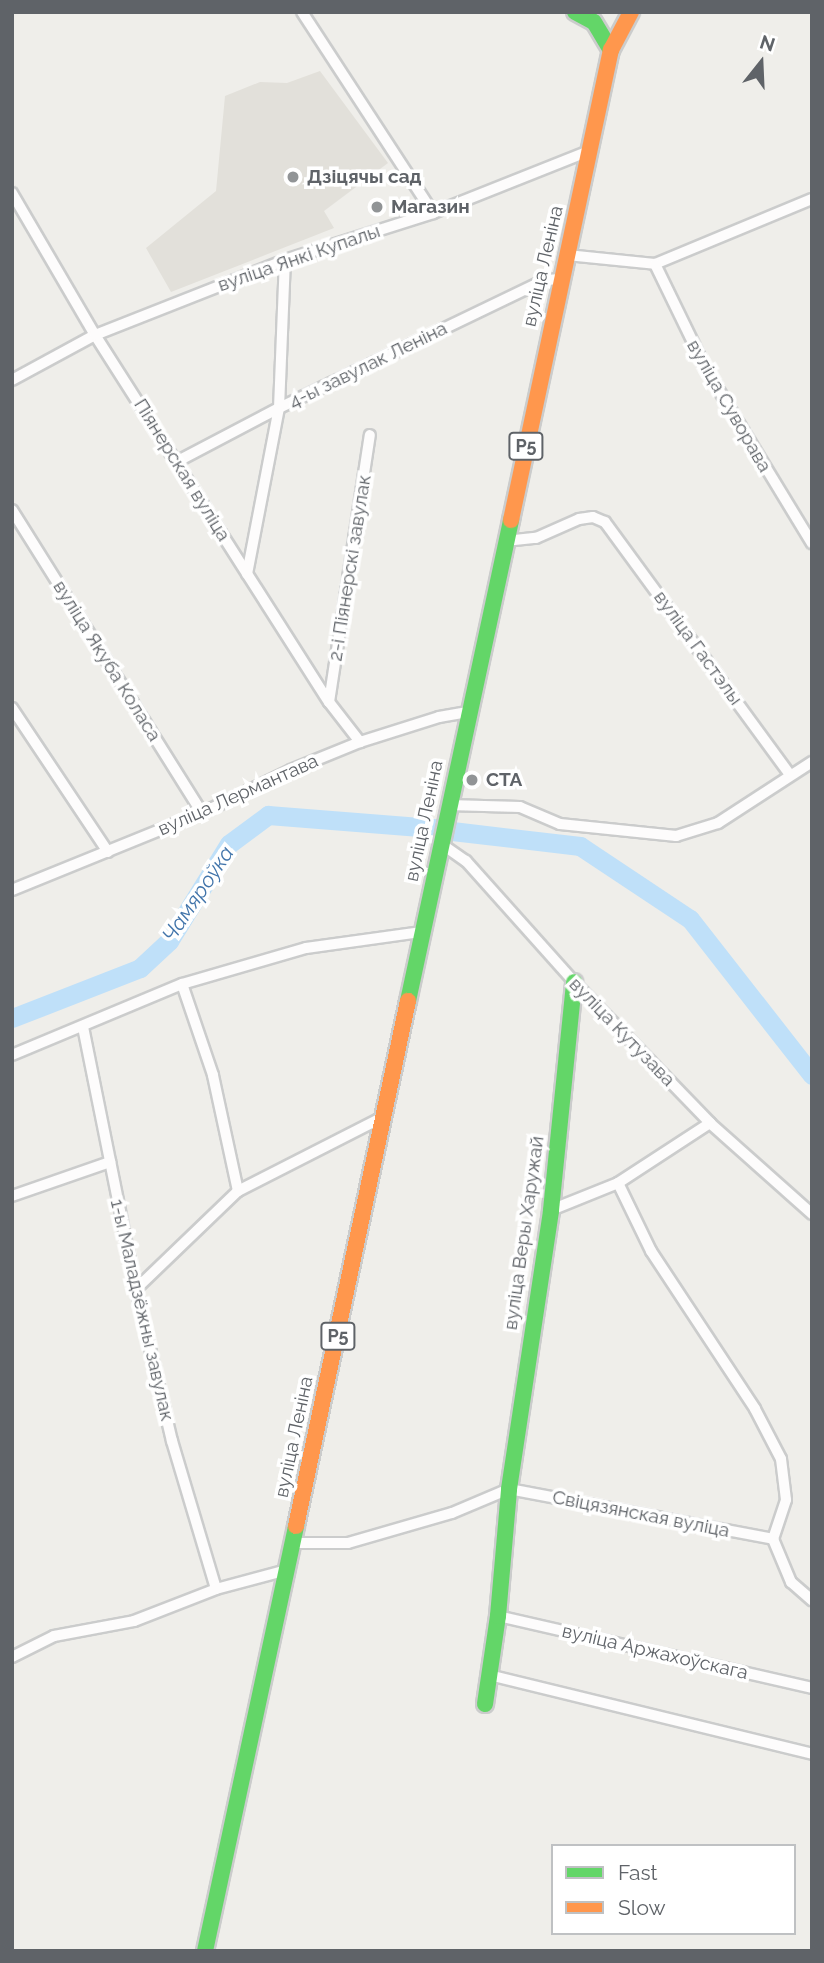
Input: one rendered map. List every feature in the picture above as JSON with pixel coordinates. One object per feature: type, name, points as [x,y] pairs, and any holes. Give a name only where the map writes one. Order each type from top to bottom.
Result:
[{"type":"main road","points":[[575,12],[594,22],[611,50]]},
{"type":"main road","name":"вуліца Леніна","points":[[205,1951],[611,50],[631,12]]},
{"type":"main road","name":"вуліца Веры Харужай","points":[[485,1704],[498,1616],[509,1489],[551,1210],[574,982]]},
{"type":"street","points":[[302,12],[433,213]]},
{"type":"street","name":"вуліца Янкі Купалы","points":[[12,380],[95,335],[285,260],[433,213],[591,150]]},
{"type":"street","name":"Піянерская вуліца","points":[[12,193],[95,335],[178,461],[329,702],[359,742]]},
{"type":"street","points":[[567,256],[655,264],[812,198]]},
{"type":"street","points":[[247,574],[279,408],[285,260]]},
{"type":"street","name":"вуліца Суворава","points":[[655,264],[706,369],[812,542]]},
{"type":"street","name":"4-ы завулак Леніна","points":[[178,461],[279,408],[545,280],[562,279]]},
{"type":"street","name":"2-і Піянерскі завулак","points":[[329,702],[370,435]]},
{"type":"street","name":"вуліца Якуба Коласа","points":[[12,510],[202,813]]},
{"type":"street","name":"вуліца Гастэлы","points":[[505,541],[536,537],[579,519],[593,517],[605,522],[790,775]]},
{"type":"street","points":[[12,708],[108,852]]},
{"type":"street","name":"вуліца Лермантава","points":[[14,886],[108,852],[202,813],[291,770],[359,742],[439,717],[468,712]]},
{"type":"street","points":[[448,805],[520,807],[560,824],[676,836],[718,823],[812,762]]},
{"type":"street","name":"вуліца Кутузава","points":[[440,843],[466,861],[574,982],[710,1123],[812,1214]]},
{"type":"street","points":[[12,1055],[182,984],[306,948],[422,932]]},
{"type":"street","points":[[182,984],[213,1075],[238,1191]]},
{"type":"street","name":"1-ы Маладзёжны завулак","points":[[83,1027],[136,1289],[172,1441],[216,1589]]},
{"type":"street","points":[[136,1289],[238,1191],[385,1116]]},
{"type":"street","points":[[551,1210],[618,1183],[710,1123]]},
{"type":"street","points":[[12,1196],[110,1162]]},
{"type":"street","points":[[618,1183],[651,1251],[755,1409],[781,1459],[786,1500],[773,1539],[791,1582],[812,1600]]},
{"type":"street","points":[[293,1543],[348,1543],[452,1513],[509,1489]]},
{"type":"street","name":"Свіцязянская вуліца","points":[[509,1489],[773,1539]]},
{"type":"street","points":[[12,1657],[54,1636],[134,1621],[216,1589],[287,1570]]},
{"type":"street","name":"вуліца Аржахоўскага","points":[[498,1616],[812,1688]]},
{"type":"street","points":[[489,1675],[812,1754]]},
{"type":"shaded area","name":"Дзіцячы сад","points":[[320,71],[388,163],[324,211],[334,228],[171,292],[146,248],[216,191],[225,96],[260,82],[287,83]]},
{"type":"waterway","name":"Чамяроўка","points":[[12,1018],[140,968],[169,941],[229,844],[268,815],[435,828]]},
{"type":"waterway","name":"Чамяроўка","points":[[452,831],[580,846],[690,919],[812,1075]]},
{"type":"traffic: fast","points":[[575,12],[594,22],[611,50]]},
{"type":"traffic: fast","points":[[408,1001],[511,520]]},
{"type":"traffic: fast","points":[[485,1704],[498,1616],[509,1489],[551,1210],[574,982]]},
{"type":"traffic: fast","points":[[205,1951],[296,1526]]},
{"type":"traffic: slow","points":[[511,520],[611,50],[631,12]]},
{"type":"traffic: slow","points":[[296,1526],[408,1001]]},
{"type":"place","name":"Дзіцячы сад","points":[[293,177]]},
{"type":"place","name":"Магазин","points":[[377,207]]},
{"type":"place","name":"СТА","points":[[472,780]]}]
